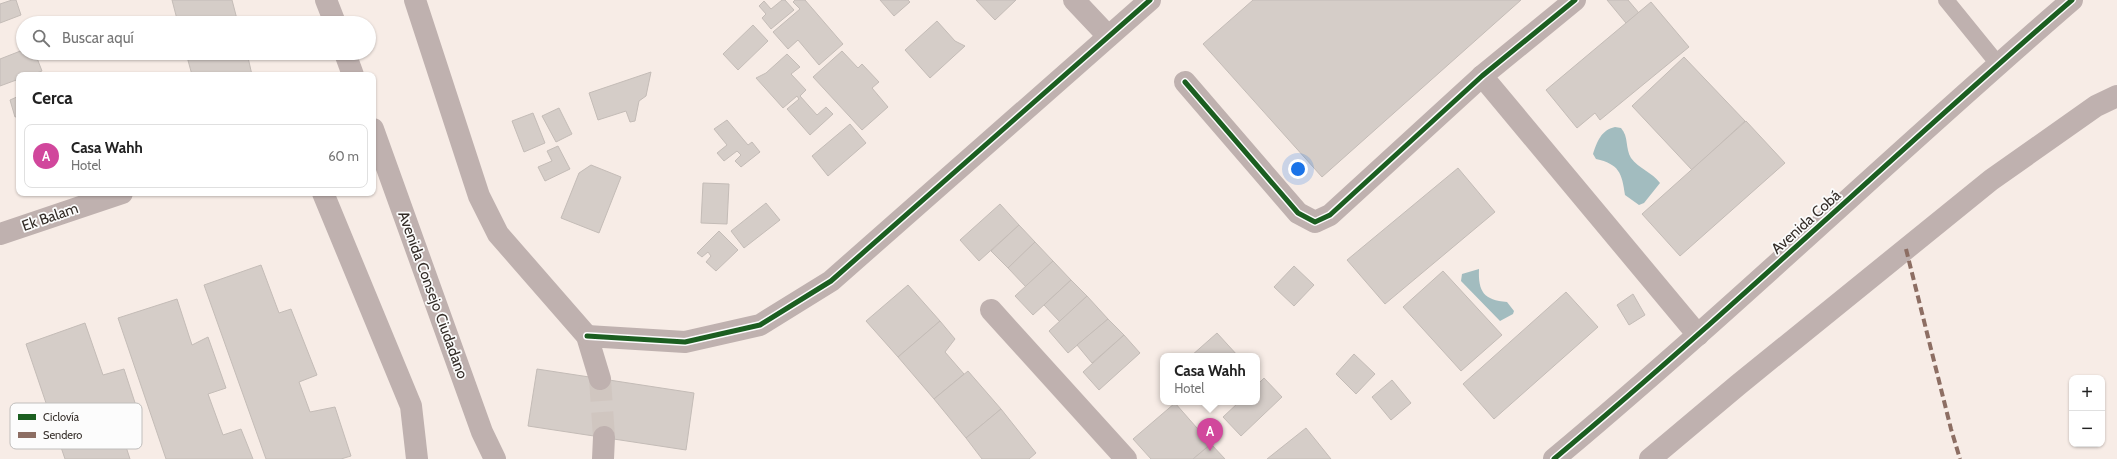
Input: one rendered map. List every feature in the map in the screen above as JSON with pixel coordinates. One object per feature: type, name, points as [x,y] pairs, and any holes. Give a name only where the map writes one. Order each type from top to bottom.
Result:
[{"type":"street","points":[[326,0],[332,16]]},
{"type":"street","points":[[415,0],[480,196],[498,234],[587,336],[600,379]]},
{"type":"street","points":[[1074,0],[1108,36]]},
{"type":"street","points":[[587,336],[685,342],[760,325],[831,281],[1150,0]]},
{"type":"street","points":[[1185,82],[1298,213],[1315,222],[1330,216],[1482,76],[1575,0]]},
{"type":"street","name":"Avenida Cobá","points":[[1554,459],[1647,381],[1998,64],[2072,0]]},
{"type":"street","points":[[348,60],[352,72]]},
{"type":"street","points":[[1482,76],[1698,335]]},
{"type":"street","points":[[1650,459],[1738,385],[1991,180],[2096,106],[2117,96]]},
{"type":"street","name":"Avenida Consejo Ciudadano","points":[[376,137],[482,432],[495,459]]},
{"type":"street","name":"Ek Balam","points":[[0,234],[113,196]]},
{"type":"street","points":[[324,196],[411,406],[418,459]]},
{"type":"street","points":[[992,310],[1126,459]]},
{"type":"street","points":[[603,459],[604,437]]},
{"type":"lane","points":[[1946,0],[1998,64]]},
{"type":"water","points":[[1615,127],[1621,128],[1623,131],[1629,154],[1634,162],[1657,179],[1660,183],[1644,203],[1639,205],[1625,195],[1621,175],[1618,171],[1610,164],[1596,159],[1593,154],[1600,137],[1606,131]]},
{"type":"water","points":[[1479,269],[1481,289],[1484,293],[1493,299],[1507,302],[1514,311],[1513,314],[1500,321],[1461,281],[1462,274]]},
{"type":"building","points":[[16,0],[21,15],[0,23],[0,4]]},
{"type":"building","points":[[172,0],[232,0],[236,16],[176,16]]},
{"type":"building","points":[[782,0],[785,0],[794,10],[771,29],[762,18],[766,14],[759,6],[764,1],[771,9]]},
{"type":"building","points":[[795,0],[805,0],[843,44],[819,65],[798,40],[788,49],[773,32],[800,9],[793,2]]},
{"type":"building","points":[[880,0],[908,0],[910,2],[894,16]]},
{"type":"building","points":[[976,0],[1016,0],[995,20]]},
{"type":"building","points":[[1253,0],[1521,0],[1322,177],[1203,44]]},
{"type":"building","points":[[1607,0],[1628,0],[1639,13],[1626,23]]},
{"type":"building","points":[[1651,2],[1689,47],[1600,120],[1595,113],[1577,128],[1546,90]]},
{"type":"building","points":[[937,21],[955,41],[965,46],[930,78],[905,50]]},
{"type":"building","points":[[753,25],[768,41],[738,70],[723,54]]},
{"type":"building","points":[[842,51],[858,68],[862,64],[879,82],[872,88],[888,107],[862,130],[813,77]]},
{"type":"building","points":[[16,53],[16,60],[38,60],[42,71],[16,72],[16,80],[0,86],[0,59]]},
{"type":"building","points":[[787,54],[800,67],[791,74],[806,90],[800,96],[817,115],[826,107],[833,114],[810,135],[787,109],[799,99],[797,96],[783,108],[756,78],[766,73]]},
{"type":"building","points":[[1684,57],[1745,121],[1692,170],[1632,106]]},
{"type":"building","points":[[188,60],[249,60],[251,72],[191,72]]},
{"type":"building","points":[[651,72],[646,96],[639,101],[635,121],[630,122],[626,111],[598,120],[589,93]]},
{"type":"building","points":[[16,97],[16,117],[15,117],[10,100]]},
{"type":"building","points":[[559,108],[572,134],[556,142],[542,116]]},
{"type":"building","points":[[533,113],[545,143],[524,152],[512,121]]},
{"type":"building","points":[[727,120],[748,145],[752,142],[760,152],[741,167],[735,161],[741,155],[737,151],[724,161],[717,153],[727,145],[714,129]]},
{"type":"building","points":[[1746,121],[1785,163],[1680,256],[1642,214]]},
{"type":"building","points":[[850,124],[866,143],[828,176],[812,156]]},
{"type":"building","points":[[558,146],[570,169],[545,181],[538,167],[552,161],[547,151]]},
{"type":"building","points":[[591,165],[621,177],[599,233],[561,218],[579,173]]},
{"type":"building","points":[[1458,168],[1495,212],[1385,304],[1347,260]]},
{"type":"building","points":[[703,183],[729,184],[727,224],[701,223]]},
{"type":"building","points":[[766,203],[780,220],[744,248],[731,231]]},
{"type":"building","points":[[1000,204],[1019,225],[979,261],[960,240]]},
{"type":"building","points":[[1019,225],[1035,242],[1008,268],[991,251]]},
{"type":"building","points":[[719,231],[738,250],[716,271],[706,262],[711,256],[708,252],[702,257],[697,253]]},
{"type":"building","points":[[1035,242],[1053,261],[1026,287],[1008,268]]},
{"type":"building","points":[[1053,261],[1071,280],[1033,315],[1015,296]]},
{"type":"building","points":[[261,265],[279,313],[291,309],[317,375],[299,382],[310,412],[335,407],[351,456],[341,459],[266,459],[204,285]]},
{"type":"building","points":[[1294,266],[1314,285],[1294,306],[1274,287]]},
{"type":"building","points":[[1443,271],[1502,335],[1461,371],[1403,307]]},
{"type":"building","points":[[1071,280],[1087,296],[1060,322],[1044,305]]},
{"type":"building","points":[[908,285],[940,321],[898,357],[866,321]]},
{"type":"building","points":[[1566,292],[1598,327],[1494,419],[1463,384]]},
{"type":"building","points":[[1633,294],[1645,315],[1629,325],[1617,305]]},
{"type":"building","points":[[1087,296],[1108,319],[1068,353],[1049,331]]},
{"type":"building","points":[[177,299],[192,345],[208,337],[226,388],[208,394],[223,435],[241,429],[253,459],[166,459],[118,318]]},
{"type":"building","points":[[1108,319],[1124,335],[1092,363],[1077,345]]},
{"type":"building","points":[[940,321],[955,339],[945,352],[964,374],[934,399],[898,357]]},
{"type":"building","points":[[85,323],[103,375],[124,369],[135,403],[46,403],[26,344]]},
{"type":"building","points":[[1217,333],[1235,353],[1194,353]]},
{"type":"building","points":[[1124,335],[1140,353],[1099,390],[1083,372]]},
{"type":"building","points":[[1354,354],[1375,374],[1356,394],[1336,374]]},
{"type":"building","points":[[537,369],[694,393],[686,450],[528,426]]},
{"type":"building","points":[[968,371],[1001,409],[966,438],[934,399]]},
{"type":"building","points":[[1264,378],[1282,397],[1241,436],[1223,417],[1236,405],[1260,405],[1260,382]]},
{"type":"building","points":[[1392,380],[1411,403],[1391,420],[1372,397]]},
{"type":"building","points":[[1173,405],[1177,405],[1211,444],[1193,459],[1151,459],[1133,439]]},
{"type":"building","points":[[1001,409],[1036,453],[1029,459],[982,459],[966,438]]},
{"type":"building","points":[[1306,428],[1331,459],[1267,459]]},
{"type":"building","points":[[1211,444],[1225,459],[1193,459]]},
{"type":"building","points":[[62,449],[127,449],[130,459],[65,459]]},
{"type":"tunnel","points":[[600,379],[604,437]]},
{"type":"marked path","points":[[1906,249],[1951,429],[1960,459]]},
{"type":"cycle path","points":[[587,336],[685,342],[760,325],[831,281],[1150,0]]},
{"type":"cycle path","points":[[1185,82],[1298,213],[1315,222],[1330,215],[1482,76],[1575,0]]},
{"type":"cycle path","points":[[1554,459],[1750,289],[1942,115],[2072,0]]},
{"type":"place","name":"Casa Wahh","points":[[1210,451]]}]
